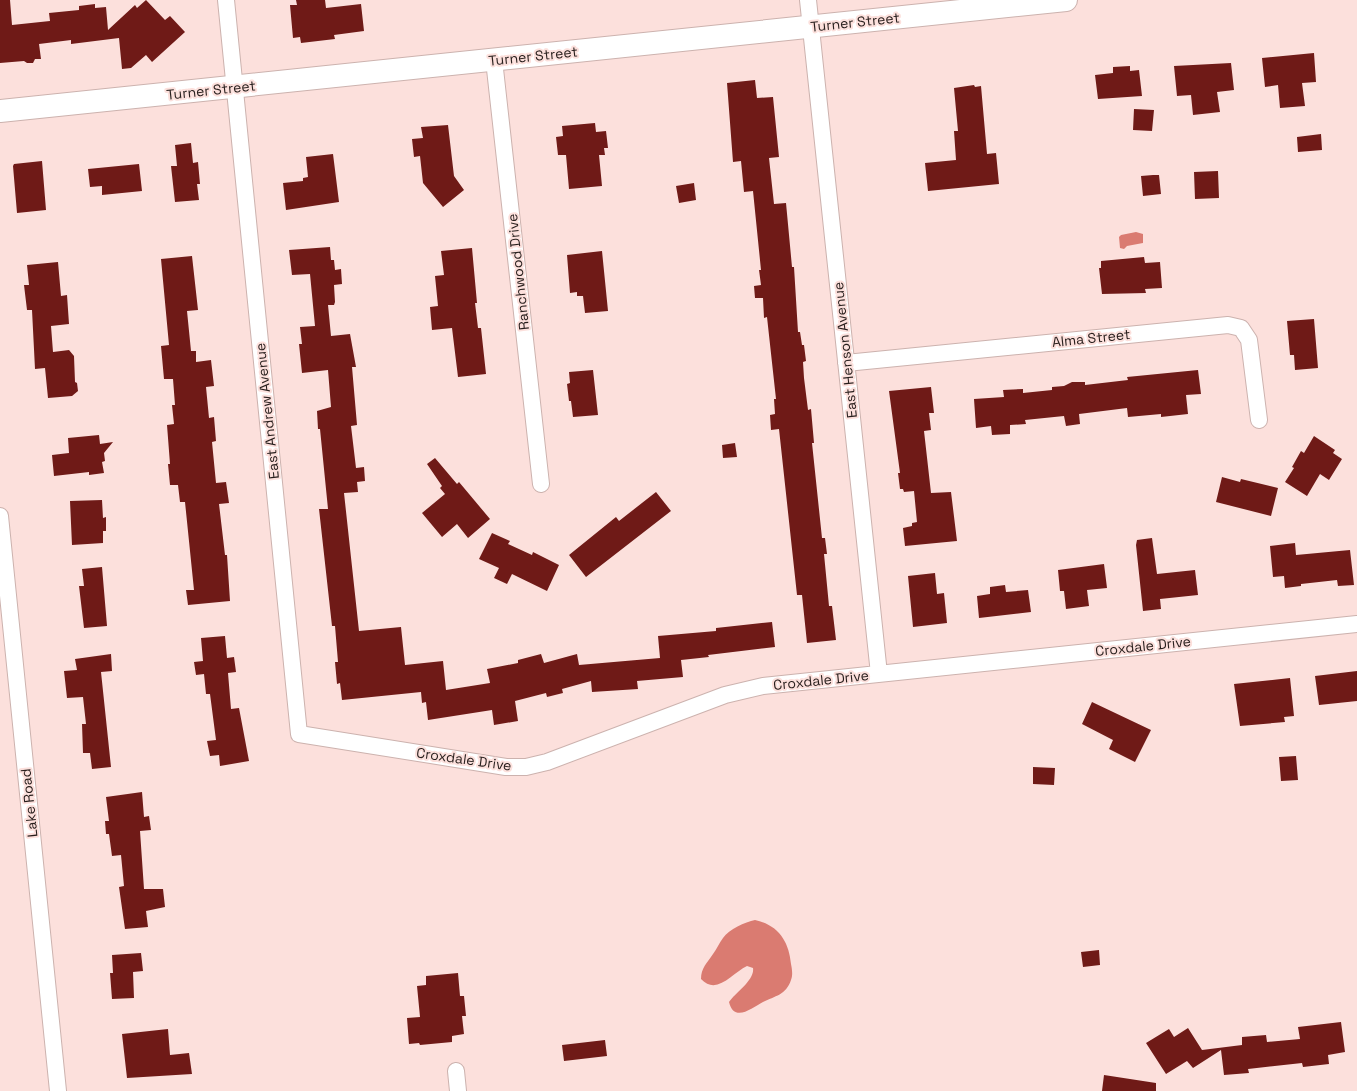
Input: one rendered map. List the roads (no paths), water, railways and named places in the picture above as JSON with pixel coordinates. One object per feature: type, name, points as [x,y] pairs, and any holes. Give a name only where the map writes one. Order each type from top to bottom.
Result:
[{"type":"street","name":"East Andrew Avenue","points":[[226,0],[299,734]]},
{"type":"street","name":"East Henson Avenue","points":[[808,0],[879,674]]},
{"type":"street","name":"Turner Street","points":[[0,111],[234,88],[1066,0]]},
{"type":"street","name":"Ranchwood Drive","points":[[494,60],[541,484]]},
{"type":"street","name":"Alma Street","points":[[846,363],[1228,324],[1241,328],[1249,340],[1259,420]]},
{"type":"street","name":"Lake Road","points":[[0,516],[58,1091]]},
{"type":"street","name":"Croxdale Drive","points":[[299,734],[506,767],[526,767],[547,762],[725,695],[763,686],[1357,624]]},
{"type":"street","points":[[456,1071],[458,1091]]}]
